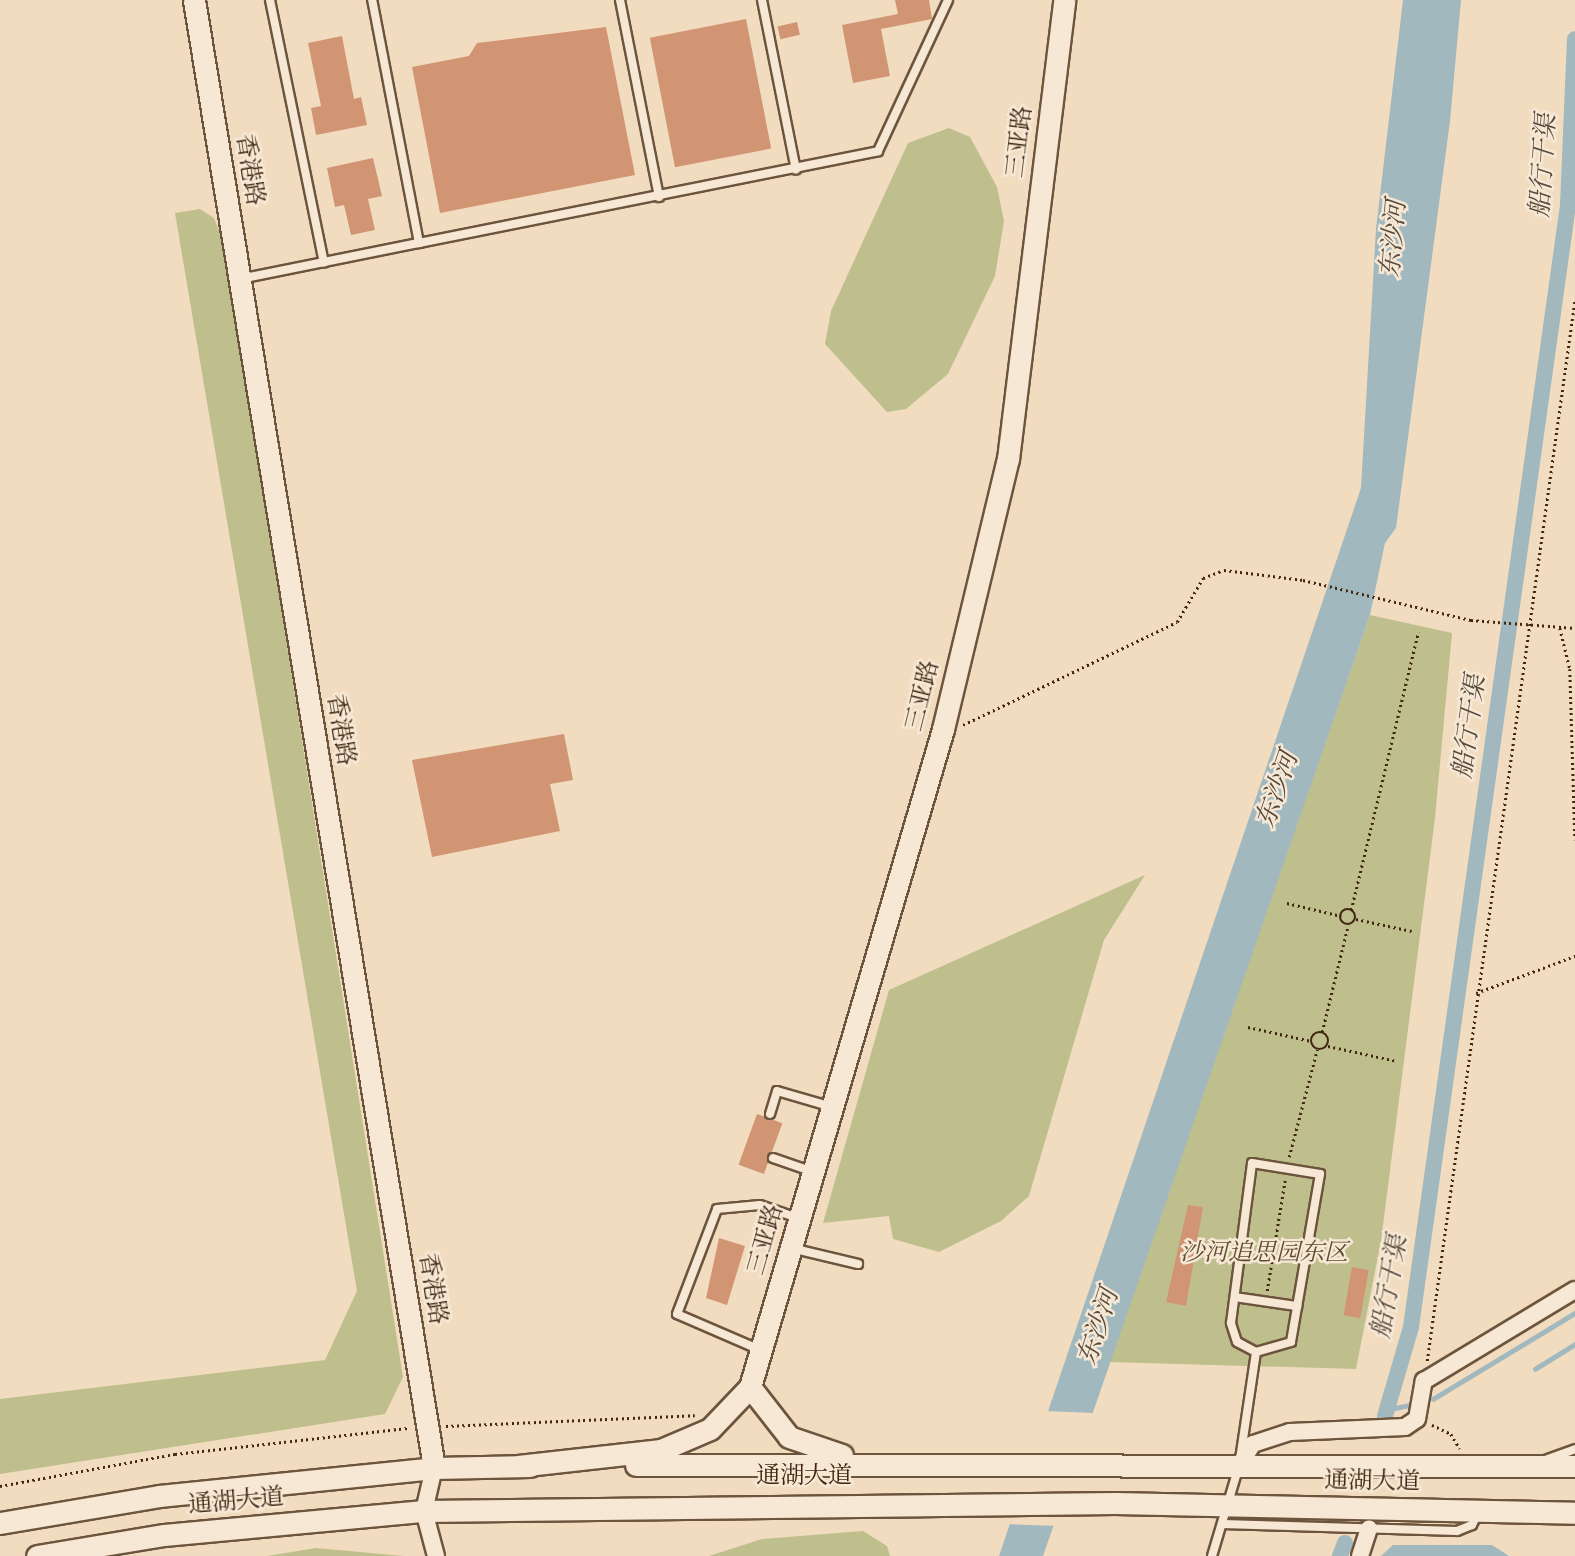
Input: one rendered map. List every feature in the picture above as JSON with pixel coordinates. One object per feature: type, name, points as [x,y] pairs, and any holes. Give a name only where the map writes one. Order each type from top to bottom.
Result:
[{"type":"street","name":"香港路","points":[[194,0],[434,1468]]},
{"type":"street","name":"三亚路","points":[[730,1414],[750,1387],[943,729],[1008,459],[1064,0]]},
{"type":"street","points":[[1239,1466],[1253,1444],[1270,1437],[1307,1431],[1395,1429],[1417,1419],[1424,1381],[1575,1290]]},
{"type":"street","points":[[750,1387],[772,1419],[810,1448],[901,1464]]},
{"type":"street","points":[[518,1466],[661,1450],[710,1429],[730,1414]]},
{"type":"street","name":"通湖大道","points":[[0,1523],[159,1496],[434,1468],[901,1464],[1575,1466]]},
{"type":"street","points":[[434,1468],[424,1511],[436,1556]]},
{"type":"street","name":"通湖大道","points":[[50,1555],[164,1535],[424,1511],[1115,1503],[1225,1515],[1360,1515],[1480,1511],[1575,1513]]},
{"type":"street","points":[[1360,1515],[1360,1556]]},
{"type":"lane","points":[[270,0],[324,262]]},
{"type":"lane","points":[[372,0],[419,243]]},
{"type":"lane","points":[[620,0],[659,197]]},
{"type":"lane","points":[[762,0],[796,170]]},
{"type":"lane","points":[[240,279],[796,170],[878,151],[948,0]]},
{"type":"lane","points":[[770,1114],[777,1091],[832,1107]]},
{"type":"lane","points":[[773,1158],[813,1172]]},
{"type":"lane","points":[[1252,1163],[1320,1174],[1291,1342],[1256,1352],[1231,1334],[1252,1163]]},
{"type":"lane","points":[[761,1351],[677,1314],[718,1209],[760,1205],[799,1219]]},
{"type":"lane","points":[[791,1248],[858,1264]]},
{"type":"lane","points":[[1235,1297],[1297,1306]]},
{"type":"lane","points":[[1212,1556],[1239,1466],[1256,1352]]},
{"type":"lane","points":[[1532,1465],[1575,1449]]},
{"type":"path","points":[[1424,1381],[1526,626],[1575,299]]},
{"type":"path","points":[[943,729],[970,723],[1177,622],[1212,572],[1303,580],[1471,620],[1575,628]]},
{"type":"path","points":[[1559,628],[1570,669],[1575,840]]},
{"type":"path","points":[[1412,931],[1356,919],[1351,910],[1418,632]]},
{"type":"path","points":[[1287,903],[1341,916],[1348,925]]},
{"type":"path","points":[[1341,916],[1351,910]]},
{"type":"path","points":[[1328,1046],[1322,1032],[1348,925],[1356,919]]},
{"type":"path","points":[[1476,993],[1575,956]]},
{"type":"path","points":[[1248,1027],[1311,1041],[1317,1050],[1328,1046],[1397,1061]]},
{"type":"path","points":[[1311,1041],[1322,1032]]},
{"type":"path","points":[[0,1486],[175,1454],[428,1426],[730,1414]]},
{"type":"path","points":[[1417,1419],[1451,1434],[1468,1465]]},
{"type":"green space","points":[[949,128],[970,137],[997,187],[1004,221],[995,276],[948,374],[906,409],[887,412],[825,344],[831,311],[908,143]]},
{"type":"green space","points":[[200,209],[214,218],[223,241],[403,1377],[385,1414],[0,1474],[0,1399],[325,1360],[357,1291],[175,213]]},
{"type":"green space","name":"沙河追思园东区","points":[[1370,615],[1452,633],[1435,818],[1381,1241],[1356,1369],[1108,1362]]},
{"type":"green space","points":[[1145,875],[1104,940],[1029,1196],[1001,1221],[939,1252],[893,1239],[889,1216],[823,1223],[889,990]]},
{"type":"green space","points":[[863,1531],[887,1546],[890,1556],[709,1556],[762,1539]]},
{"type":"green space","points":[[316,1548],[404,1556],[267,1556]]},
{"type":"water","name":"东沙河","points":[[1403,0],[1461,0],[1450,121],[1396,528],[1385,543],[1370,615],[1043,1556],[999,1556],[1361,488],[1376,229]]},
{"type":"water","points":[[1393,1545],[1492,1545],[1509,1556],[1381,1556]]},
{"type":"pier","points":[[1045,1411],[1094,1413],[1057,1526],[1006,1524]]},
{"type":"building","points":[[895,0],[929,0],[932,19],[881,29],[890,76],[853,83],[842,25],[898,14]]},
{"type":"building","points":[[746,19],[771,149],[675,167],[650,38]]},
{"type":"building","points":[[797,22],[800,35],[780,39],[778,26]]},
{"type":"building","points":[[606,27],[635,175],[440,213],[412,67],[469,56],[477,43]]},
{"type":"building","points":[[342,36],[354,99],[361,97],[367,125],[316,135],[311,108],[321,106],[308,43]]},
{"type":"building","points":[[373,158],[382,196],[368,199],[375,230],[351,235],[344,205],[335,207],[327,168]]},
{"type":"building","points":[[564,734],[573,780],[550,784],[560,831],[432,857],[412,760]]},
{"type":"building","points":[[757,1114],[782,1123],[764,1174],[739,1165]]},
{"type":"building","points":[[1188,1205],[1203,1207],[1186,1306],[1166,1302]]},
{"type":"building","points":[[719,1238],[745,1246],[727,1305],[706,1298]]},
{"type":"building","points":[[1352,1267],[1369,1270],[1360,1318],[1343,1315]]},
{"type":"waterway","name":"船行干渠","points":[[1385,1416],[1411,1327],[1568,205],[1575,39]]},
{"type":"waterway","points":[[1433,1399],[1575,1313]]},
{"type":"waterway","points":[[1535,1369],[1575,1344]]},
{"type":"waterway","points":[[1386,1410],[1409,1405]]},
{"type":"waterway","name":"船行干渠","points":[[1340,1556],[1345,1543]]}]
